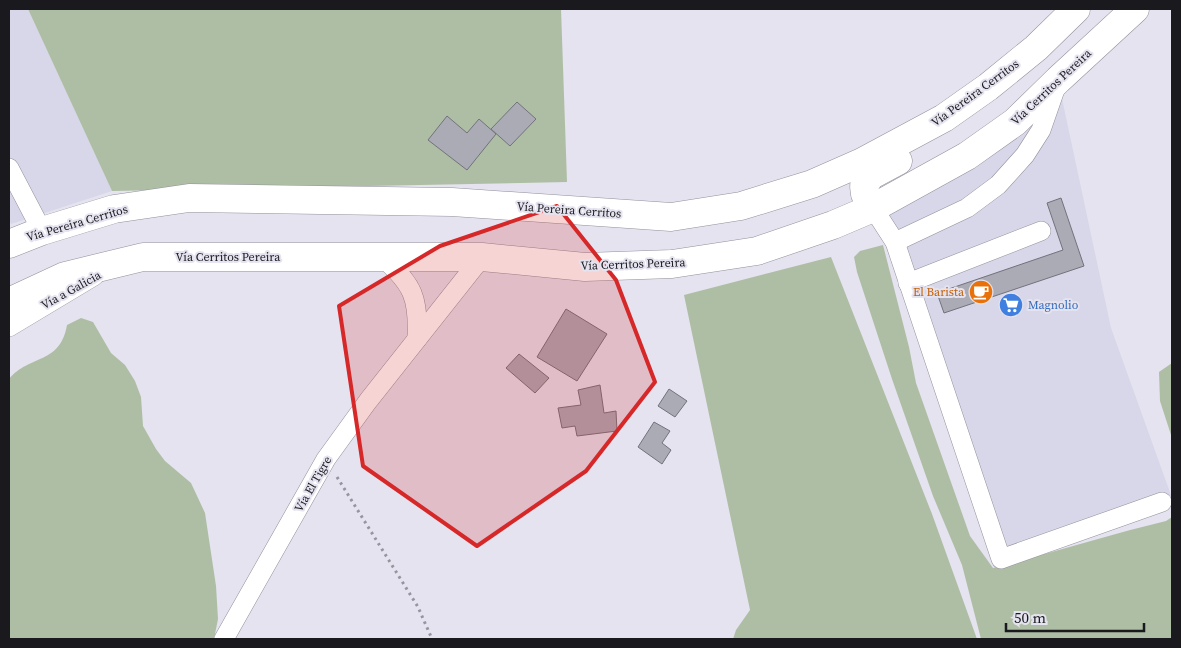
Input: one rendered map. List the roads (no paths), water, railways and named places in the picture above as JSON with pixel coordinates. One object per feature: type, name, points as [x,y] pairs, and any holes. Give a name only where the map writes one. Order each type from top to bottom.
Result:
[{"type":"highway","name":"Vía Pereira Cerritos","points":[[9,244],[42,231],[114,209],[189,198],[452,202],[671,217],[741,206],[812,184],[862,162],[936,122],[988,87],[1036,48],[1076,9]]},
{"type":"highway","name":"Vía Cerritos Pereira","points":[[9,302],[65,276],[140,257],[482,257],[585,267],[672,264],[757,250],[833,225],[872,208],[967,156],[1015,122],[1135,9]]},
{"type":"highway","points":[[872,208],[865,194],[864,186],[870,176],[955,130],[996,100],[1036,48]]},
{"type":"street","points":[[895,242],[967,208],[998,185],[1026,155],[1042,130],[1058,80]]},
{"type":"street","points":[[9,168],[42,231]]},
{"type":"street","points":[[872,208],[895,242],[1001,559],[1162,502]]},
{"type":"street","points":[[908,283],[1041,231]]},
{"type":"street","name":"Vía a Galicia","points":[[9,327],[83,282],[140,257]]},
{"type":"street","points":[[382,257],[400,272],[412,293],[418,316],[417,339]]},
{"type":"street","name":"Vía El Tigre","points":[[224,639],[326,460],[368,401],[482,257]]},
{"type":"place","name":"El Barista","points":[[981,292]]},
{"type":"place","name":"Magnolio","points":[[1011,305]]}]
